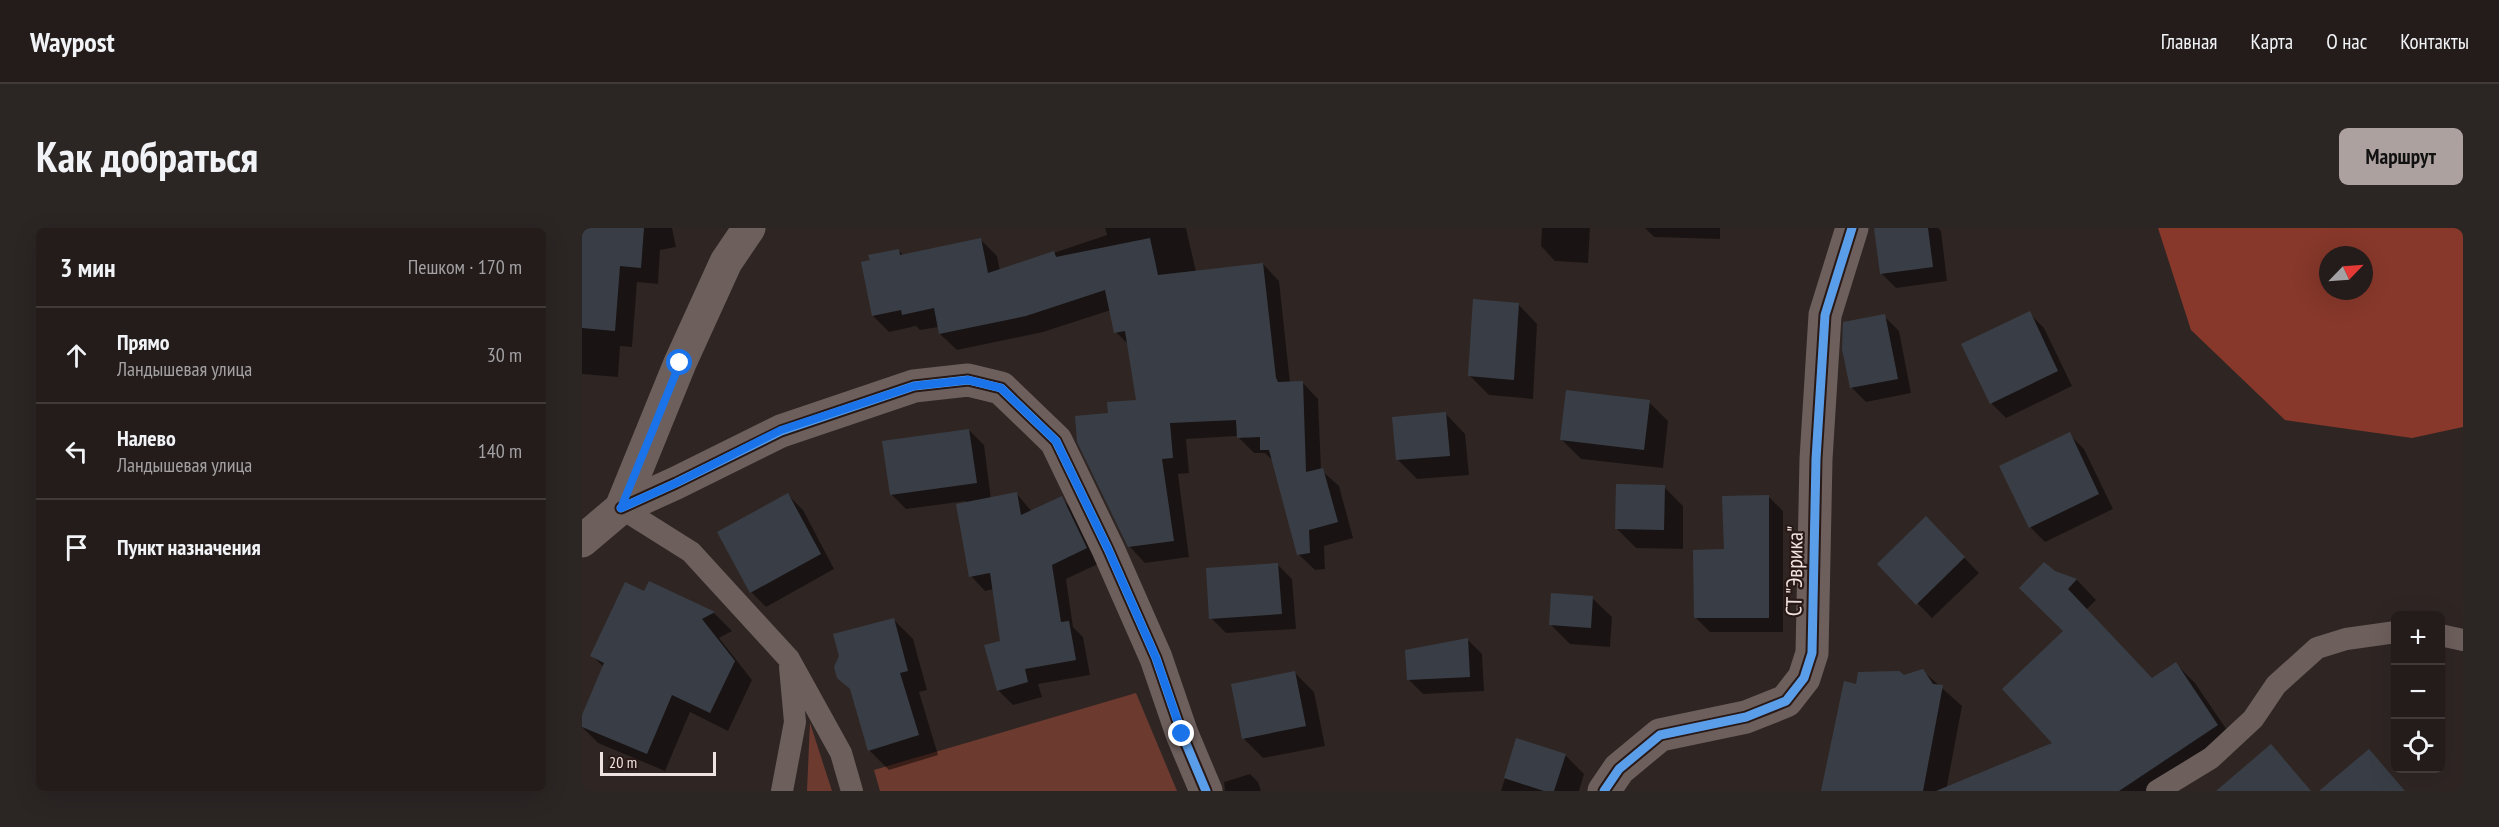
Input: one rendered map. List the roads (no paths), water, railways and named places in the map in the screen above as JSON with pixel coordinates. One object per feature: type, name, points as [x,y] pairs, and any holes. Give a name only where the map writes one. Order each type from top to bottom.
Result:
[{"type":"street","points":[[621,508],[680,363],[726,262],[749,228]]},
{"type":"street","name":"СТ \"Эврика\"","points":[[1604,791],[1619,769],[1660,735],[1746,717],[1786,701],[1804,678],[1812,653],[1816,459],[1825,315],[1852,228]]},
{"type":"street","points":[[582,541],[621,508],[781,430],[914,386],[968,380],[1001,388],[1056,441],[1108,549],[1156,658],[1182,734],[1206,791]]},
{"type":"lane","points":[[621,508],[691,552],[789,659],[841,753],[852,791]]},
{"type":"lane","points":[[2157,791],[2211,758],[2253,719],[2276,685],[2317,648],[2346,639],[2391,633]]},
{"type":"lane","points":[[2445,636],[2463,640]]},
{"type":"lane","points":[[782,791],[795,722],[789,659]]}]
